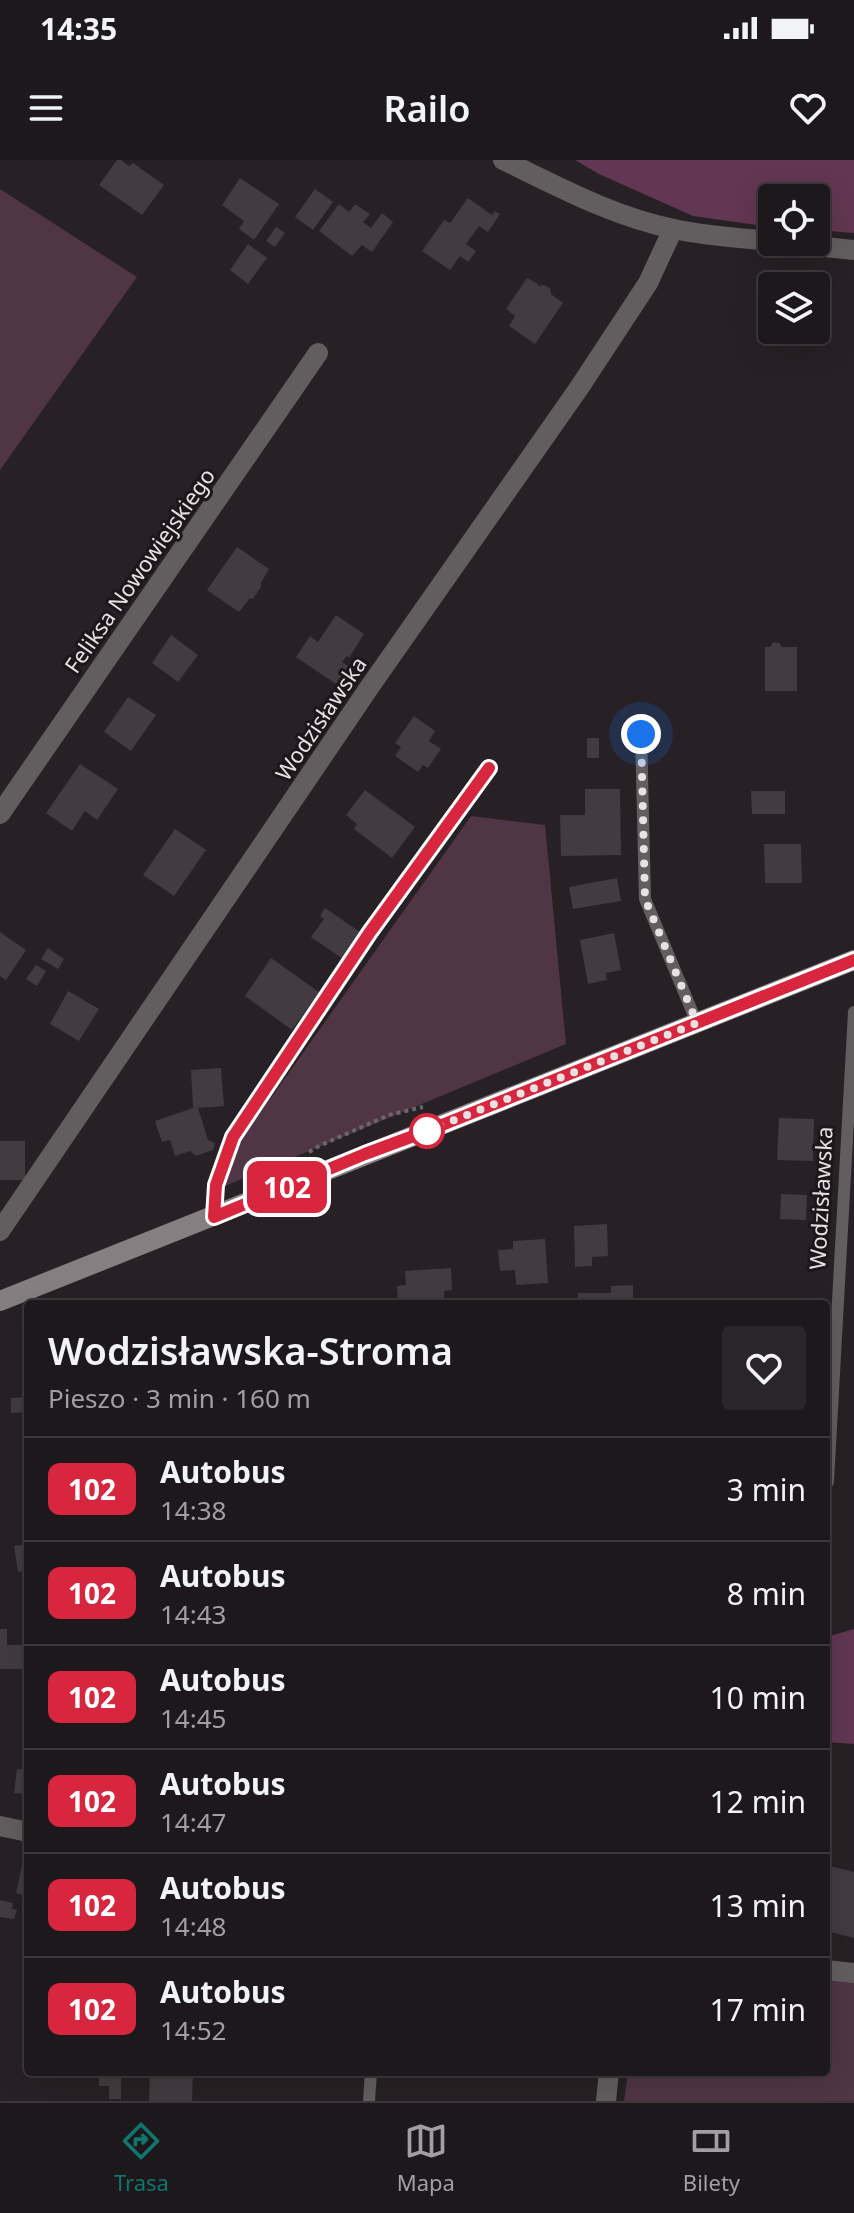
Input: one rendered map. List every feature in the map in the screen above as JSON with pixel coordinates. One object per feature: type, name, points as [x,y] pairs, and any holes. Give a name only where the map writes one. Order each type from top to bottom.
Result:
[{"type":"main road","points":[[0,1301],[854,960]]},
{"type":"street","points":[[503,160],[572,194],[636,218],[673,229],[758,240]]},
{"type":"street","name":"Wodzisławska","points":[[0,1231],[371,685],[610,341],[648,283],[673,229]]},
{"type":"street","points":[[830,248],[854,250]]},
{"type":"street","name":"Feliksa Nowowiejskiego","points":[[0,814],[318,353]]},
{"type":"street","points":[[0,1826],[24,1831]]},
{"type":"street","points":[[830,1970],[854,1973]]},
{"type":"street","points":[[606,2101],[609,2076]]},
{"type":"lane","points":[[641,734],[645,899],[697,1023]]},
{"type":"lane","points":[[214,1217],[216,1185],[233,1137],[370,932],[489,768]]},
{"type":"lane","name":"Wodzisławska","points":[[830,1446],[854,1012]]},
{"type":"lane","points":[[369,2101],[371,2076]]},
{"type":"shaded area","points":[[575,160],[854,160],[854,233],[830,231],[830,184],[758,184],[758,225],[693,216]]},
{"type":"shaded area","points":[[0,189],[137,277],[0,470]]},
{"type":"shaded area","points":[[471,816],[545,825],[566,1044],[225,1186],[239,1143]]},
{"type":"shaded area","points":[[854,1629],[854,1744],[830,1742],[830,1636]]},
{"type":"shaded area","points":[[830,1978],[854,1981],[854,2101],[624,2101],[627,2076],[830,2076]]},
{"type":"building","points":[[117,160],[129,166],[133,163],[164,185],[142,215],[99,185]]},
{"type":"building","points":[[240,178],[279,204],[254,240],[239,229],[244,221],[222,205]]},
{"type":"building","points":[[315,189],[333,202],[313,230],[295,217]]},
{"type":"building","points":[[468,198],[492,215],[495,211],[500,214],[488,232],[479,226],[466,244],[476,251],[468,262],[460,256],[450,270],[422,251],[444,220],[450,223]]},
{"type":"building","points":[[339,204],[349,212],[355,204],[370,214],[363,222],[371,228],[382,213],[393,222],[372,252],[362,245],[352,256],[319,231]]},
{"type":"building","points":[[276,227],[285,233],[275,247],[266,241]]},
{"type":"building","points":[[248,244],[267,258],[248,284],[230,270]]},
{"type":"building","points":[[527,278],[538,286],[550,288],[551,294],[563,303],[535,344],[509,326],[515,316],[506,309]]},
{"type":"building","points":[[237,547],[269,569],[253,599],[250,598],[239,612],[207,590]]},
{"type":"building","points":[[336,615],[364,634],[349,658],[347,656],[342,662],[351,668],[339,686],[296,657],[310,636],[318,642]]},
{"type":"building","points":[[171,635],[198,655],[178,682],[152,663]]},
{"type":"building","points":[[773,642],[782,647],[797,647],[797,691],[765,691],[765,647],[770,647]]},
{"type":"building","points":[[128,697],[156,715],[131,751],[104,732]]},
{"type":"building","points":[[414,716],[435,731],[429,741],[441,749],[428,768],[423,765],[418,772],[395,756],[401,747],[395,743]]},
{"type":"building","points":[[587,738],[599,738],[599,758],[587,758]]},
{"type":"building","points":[[80,764],[118,789],[97,820],[85,811],[72,831],[46,813]]},
{"type":"building","points":[[585,789],[620,789],[621,855],[561,856],[560,815],[585,815]]},
{"type":"building","points":[[365,790],[415,827],[392,858],[354,829],[357,824],[346,815]]},
{"type":"building","points":[[751,791],[785,791],[785,814],[752,814]]},
{"type":"building","points":[[175,829],[206,850],[174,896],[143,875]]},
{"type":"building","points":[[764,844],[801,844],[802,883],[765,883]]},
{"type":"building","points":[[617,878],[621,901],[573,909],[569,887]]},
{"type":"building","points":[[325,908],[360,932],[343,959],[311,937],[324,919],[320,916]]},
{"type":"building","points":[[0,932],[26,950],[6,980],[0,976]]},
{"type":"building","points":[[614,933],[621,970],[606,973],[607,980],[588,984],[580,940]]},
{"type":"building","points":[[48,948],[64,959],[58,969],[41,959]]},
{"type":"building","points":[[271,958],[319,992],[292,1030],[245,996]]},
{"type":"building","points":[[36,965],[46,971],[37,986],[26,979]]},
{"type":"building","points":[[68,991],[99,1009],[79,1041],[50,1024]]},
{"type":"building","points":[[221,1068],[224,1106],[198,1108],[208,1140],[215,1143],[213,1150],[196,1156],[190,1151],[175,1156],[170,1140],[162,1142],[155,1121],[193,1108],[191,1070]]},
{"type":"building","points":[[779,1118],[814,1119],[813,1161],[777,1160]]},
{"type":"building","points":[[0,1141],[25,1141],[25,1180],[0,1180]]},
{"type":"building","points":[[781,1194],[807,1195],[806,1220],[780,1219]]},
{"type":"building","points":[[607,1224],[608,1256],[592,1257],[592,1266],[575,1267],[574,1226]]},
{"type":"building","points":[[545,1239],[548,1283],[516,1285],[515,1270],[500,1271],[498,1250],[513,1249],[513,1241]]},
{"type":"building","points":[[451,1268],[452,1290],[444,1291],[445,1300],[398,1300],[397,1286],[406,1285],[405,1271]]},
{"type":"building","points":[[633,1285],[633,1300],[578,1300],[578,1293],[611,1293],[611,1286]]},
{"type":"building","points":[[24,1397],[24,1412],[11,1413],[11,1398]]},
{"type":"building","points":[[24,1545],[24,1571],[18,1572],[14,1546]]},
{"type":"building","points":[[0,1629],[7,1629],[7,1645],[24,1645],[24,1669],[0,1669]]},
{"type":"building","points":[[17,1769],[24,1770],[24,1794],[14,1793]]},
{"type":"building","points":[[22,1865],[24,1865],[24,1895],[16,1893]]},
{"type":"building","points":[[830,1866],[854,1872],[854,1938],[830,1932]]},
{"type":"building","points":[[0,1900],[13,1903],[12,1909],[17,1910],[14,1919],[0,1917]]},
{"type":"building","points":[[99,2076],[121,2076],[121,2099],[109,2099],[109,2086],[99,2086]]},
{"type":"building","points":[[150,2076],[193,2076],[192,2101],[149,2101]]},
{"type":"bus line","name":"102","points":[[489,768],[370,932],[233,1137],[216,1185],[214,1217],[854,960]]},
{"type":"route","points":[[427,1131],[697,1023],[645,899],[641,734]]}]
